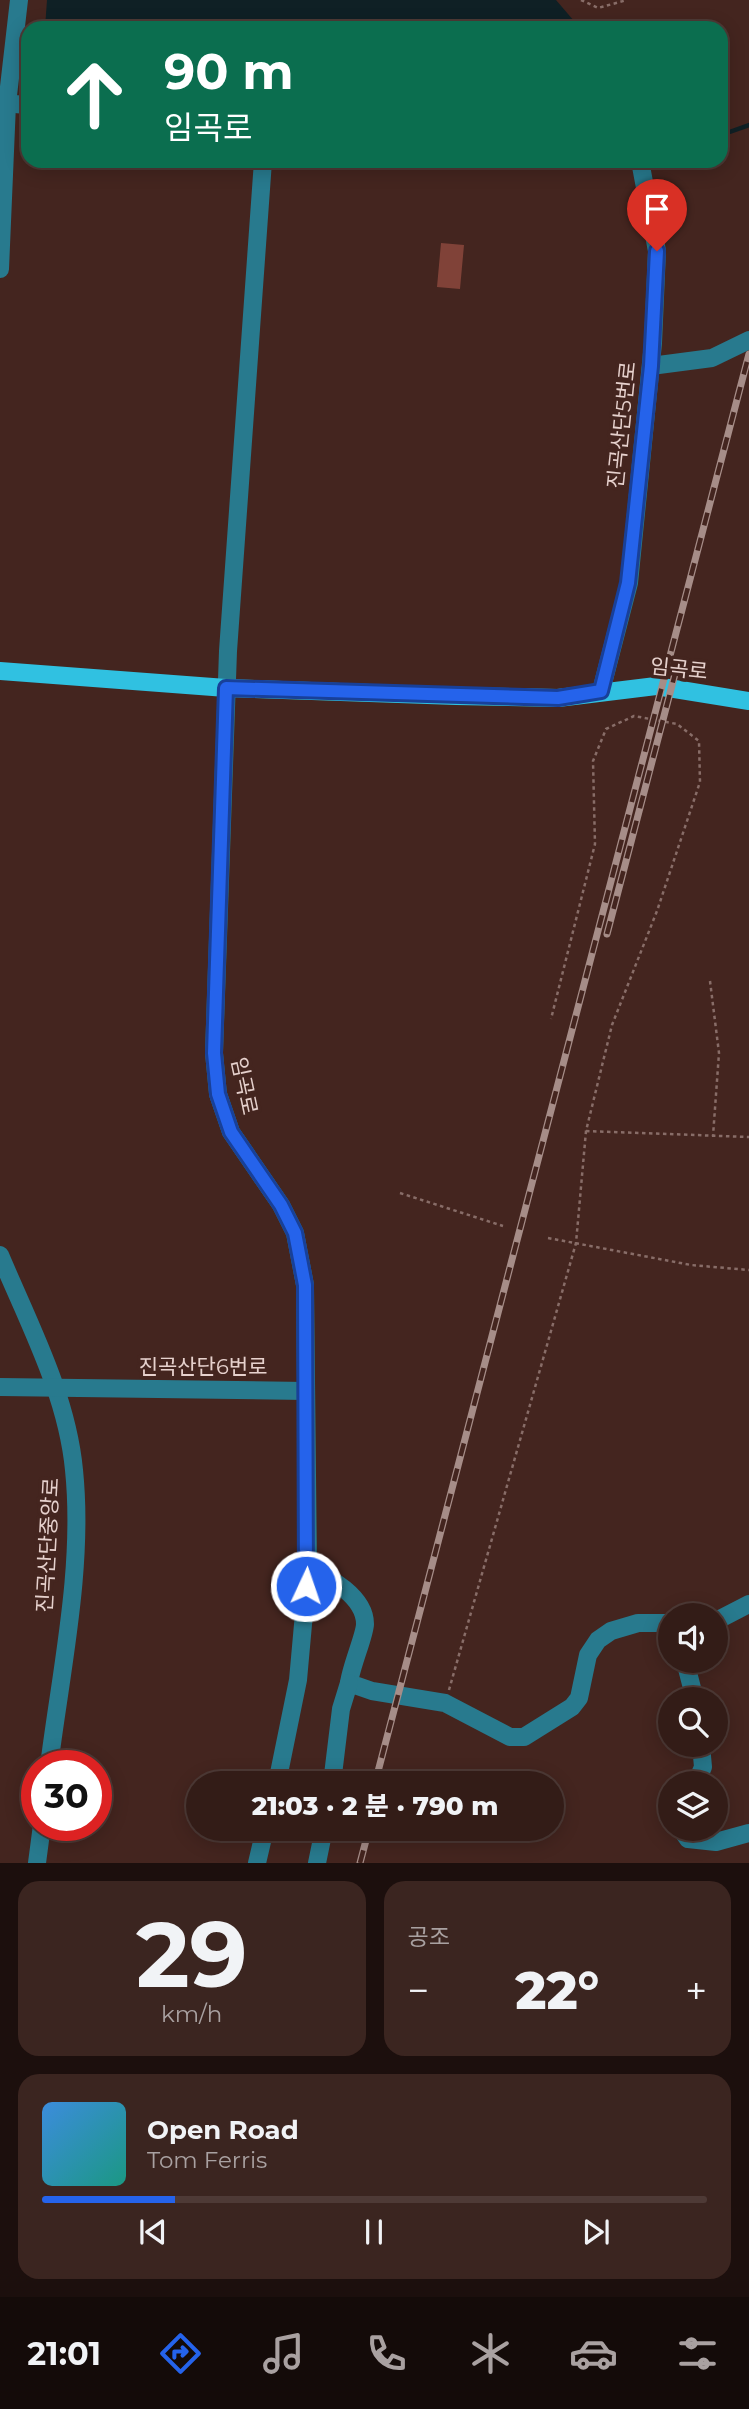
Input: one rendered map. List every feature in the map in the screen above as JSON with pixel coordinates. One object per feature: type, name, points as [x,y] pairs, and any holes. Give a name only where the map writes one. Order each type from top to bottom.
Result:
[{"type":"main road","name":"임곡로","points":[[0,671],[226,688],[558,698],[601,691],[656,687],[749,701]]},
{"type":"street","points":[[0,269],[4,103],[19,0]]},
{"type":"street","points":[[226,688],[263,168]]},
{"type":"street","name":"진곡산단5번로","points":[[601,691],[628,583],[651,366],[657,251],[641,168]]},
{"type":"street","points":[[651,366],[712,358],[749,340]]},
{"type":"street","name":"임곡로","points":[[226,688],[214,1053],[216,1081],[231,1132],[281,1205],[295,1233],[305,1285],[306,1391]]},
{"type":"street","name":"진곡산단중앙로","points":[[0,1255],[56,1389],[75,1469],[75,1544],[51,1750]]},
{"type":"street","name":"진곡산단6번로","points":[[0,1387],[306,1391]]},
{"type":"street","points":[[279,1771],[298,1681],[308,1569],[306,1391]]},
{"type":"street","points":[[308,1569],[327,1575],[349,1595],[363,1613],[365,1626],[351,1665],[341,1709],[333,1771]]},
{"type":"street","points":[[728,1616],[748,1609]]},
{"type":"street","points":[[349,1683],[372,1691],[445,1703],[510,1737],[524,1737],[572,1707],[579,1698],[588,1655],[598,1640],[611,1631],[638,1623],[658,1623]]},
{"type":"street","points":[[728,1839],[749,1833]]},
{"type":"street","points":[[37,1863],[40,1841]]},
{"type":"street","points":[[257,1863],[262,1841]]},
{"type":"street","points":[[317,1863],[322,1841]]},
{"type":"path","points":[[581,0],[598,8],[627,0]]},
{"type":"path","points":[[445,1703],[576,1244],[586,1131],[612,1025],[657,911],[700,782],[699,741],[677,724],[634,716],[606,730],[593,761],[595,844],[551,1019]]},
{"type":"path","points":[[709,981],[719,1053],[713,1136]]},
{"type":"path","points":[[586,1131],[749,1137]]},
{"type":"path","points":[[400,1193],[503,1226]]},
{"type":"path","points":[[548,1238],[691,1265],[749,1270]]},
{"type":"shaded area","points":[[47,0],[556,0],[574,21],[46,21]]},
{"type":"shaded area","points":[[441,243],[464,245],[460,289],[437,287]]},
{"type":"waterway","points":[[728,132],[749,125]]},
{"type":"railway","points":[[378,1771],[749,354]]},
{"type":"railway","points":[[607,934],[676,670]]},
{"type":"railway","points":[[360,1863],[366,1841]]},
{"type":"route","points":[[306,1586],[305,1285],[295,1233],[281,1205],[231,1132],[218,1094],[214,1053],[226,688],[558,698],[601,691],[628,583],[651,366],[657,251]]}]
